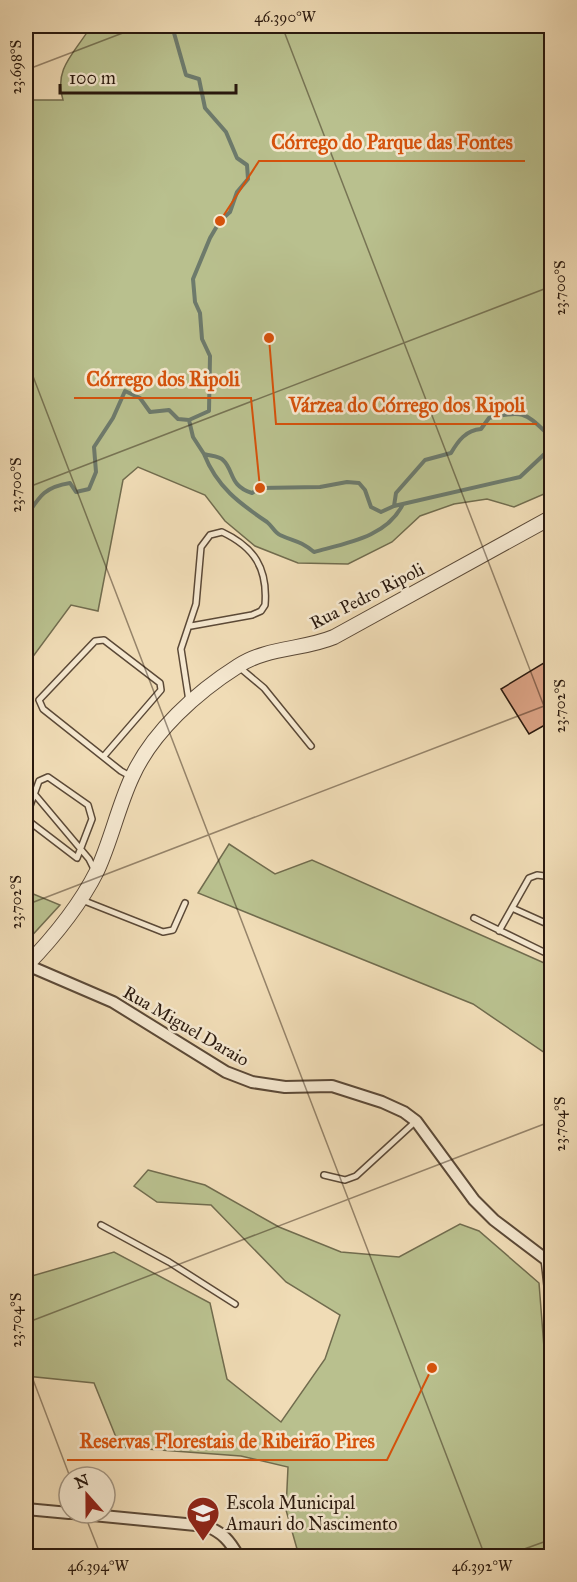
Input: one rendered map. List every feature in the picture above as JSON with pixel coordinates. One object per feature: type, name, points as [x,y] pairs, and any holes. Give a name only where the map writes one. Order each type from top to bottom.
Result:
[{"type":"street","name":"Rua Pedro Ripoli","points":[[26,965],[80,900],[96,872],[132,777],[158,735],[190,704],[238,666],[258,655],[321,643],[334,637],[552,517]]},
{"type":"street","name":"Rua Miguel Daraio","points":[[26,965],[113,1002],[226,1072],[252,1082],[285,1087],[332,1086],[382,1102],[404,1112],[416,1121],[474,1200],[548,1262]]},
{"type":"street","points":[[26,1509],[57,1512]]},
{"type":"street","points":[[117,1517],[206,1526],[219,1531],[227,1538],[238,1557]]},
{"type":"lane","points":[[190,626],[252,615],[261,611],[265,605],[259,559],[241,540],[222,531],[210,535],[201,547],[196,604],[181,649],[190,704]]},
{"type":"lane","points":[[104,756],[161,690],[160,683],[104,640],[95,641],[39,700],[43,709],[104,756],[132,777]]},
{"type":"lane","points":[[238,666],[264,688],[311,746]]},
{"type":"lane","points":[[48,777],[88,806],[92,819],[76,858],[26,818],[34,792],[39,781],[48,777]]},
{"type":"lane","points":[[26,784],[81,849],[96,872]]},
{"type":"lane","points":[[499,931],[530,878],[537,875],[552,877]]},
{"type":"lane","points":[[80,900],[163,932],[173,930],[185,903]]},
{"type":"lane","points":[[512,908],[552,926]]},
{"type":"lane","points":[[474,918],[552,956]]},
{"type":"lane","points":[[324,1175],[345,1180],[356,1176],[416,1121]]},
{"type":"lane","points":[[101,1225],[169,1262],[235,1304]]},
{"type":"lane","points":[[548,1262],[552,1330]]},
{"type":"green space","points":[[91,26],[551,26],[551,491],[514,507],[487,499],[454,504],[420,516],[392,542],[348,564],[298,563],[255,546],[225,521],[205,495],[138,467],[123,480],[98,611],[71,605],[26,666],[26,100],[63,100],[61,79],[64,69]]},
{"type":"green space","points":[[229,844],[275,874],[312,860],[551,966],[551,1057],[473,1004],[198,893]]},
{"type":"green space","points":[[26,891],[60,905],[26,942]]},
{"type":"green space","points":[[148,1170],[205,1185],[279,1227],[341,1252],[399,1257],[460,1224],[479,1231],[539,1283],[552,1451],[551,1556],[299,1556],[286,1510],[288,1467],[241,1456],[120,1447],[94,1383],[26,1376],[26,1275],[32,1276],[114,1252],[210,1303],[227,1379],[281,1422],[325,1359],[340,1315],[286,1282],[211,1205],[157,1202],[134,1186]]},
{"type":"building","points":[[552,658],[552,721],[529,734],[501,689]]},
{"type":"waterway","points":[[172,26],[186,75],[199,79],[205,108],[226,132],[237,158],[247,165],[248,179],[237,192],[230,212],[220,221],[210,238],[193,279],[195,302],[200,313],[202,339],[210,356],[209,411],[189,420]]},
{"type":"waterway","points":[[26,517],[43,494],[54,487],[70,483],[76,492],[89,489],[96,472],[94,447],[113,418],[125,391],[140,398],[150,412],[169,410],[178,419],[189,420],[193,437],[204,454],[223,460],[236,482],[245,490],[252,493],[260,488],[320,487],[347,482],[359,483],[365,490],[371,507],[381,512],[394,506],[520,477],[552,447]]},
{"type":"waterway","points":[[394,506],[396,493],[425,460],[451,453],[463,437],[471,431],[481,429],[489,418],[511,414],[525,416],[552,438]]},
{"type":"waterway","points":[[204,454],[215,476],[238,501],[267,522],[278,534],[301,543],[314,552],[352,542],[377,531],[396,515],[403,504]]},
{"type":"place","name":"Córrego do Parque das Fontes","points":[[220,221]]},
{"type":"place","name":"Várzea do Córrego dos Ripoli","points":[[269,338]]},
{"type":"place","name":"Córrego dos Ripoli","points":[[260,488]]},
{"type":"place","name":"Reservas Florestais de Ribeirão Pires","points":[[432,1368]]},
{"type":"place","name":"Escola Municipal Amauri do Nascimento","points":[[203,1542]]}]
